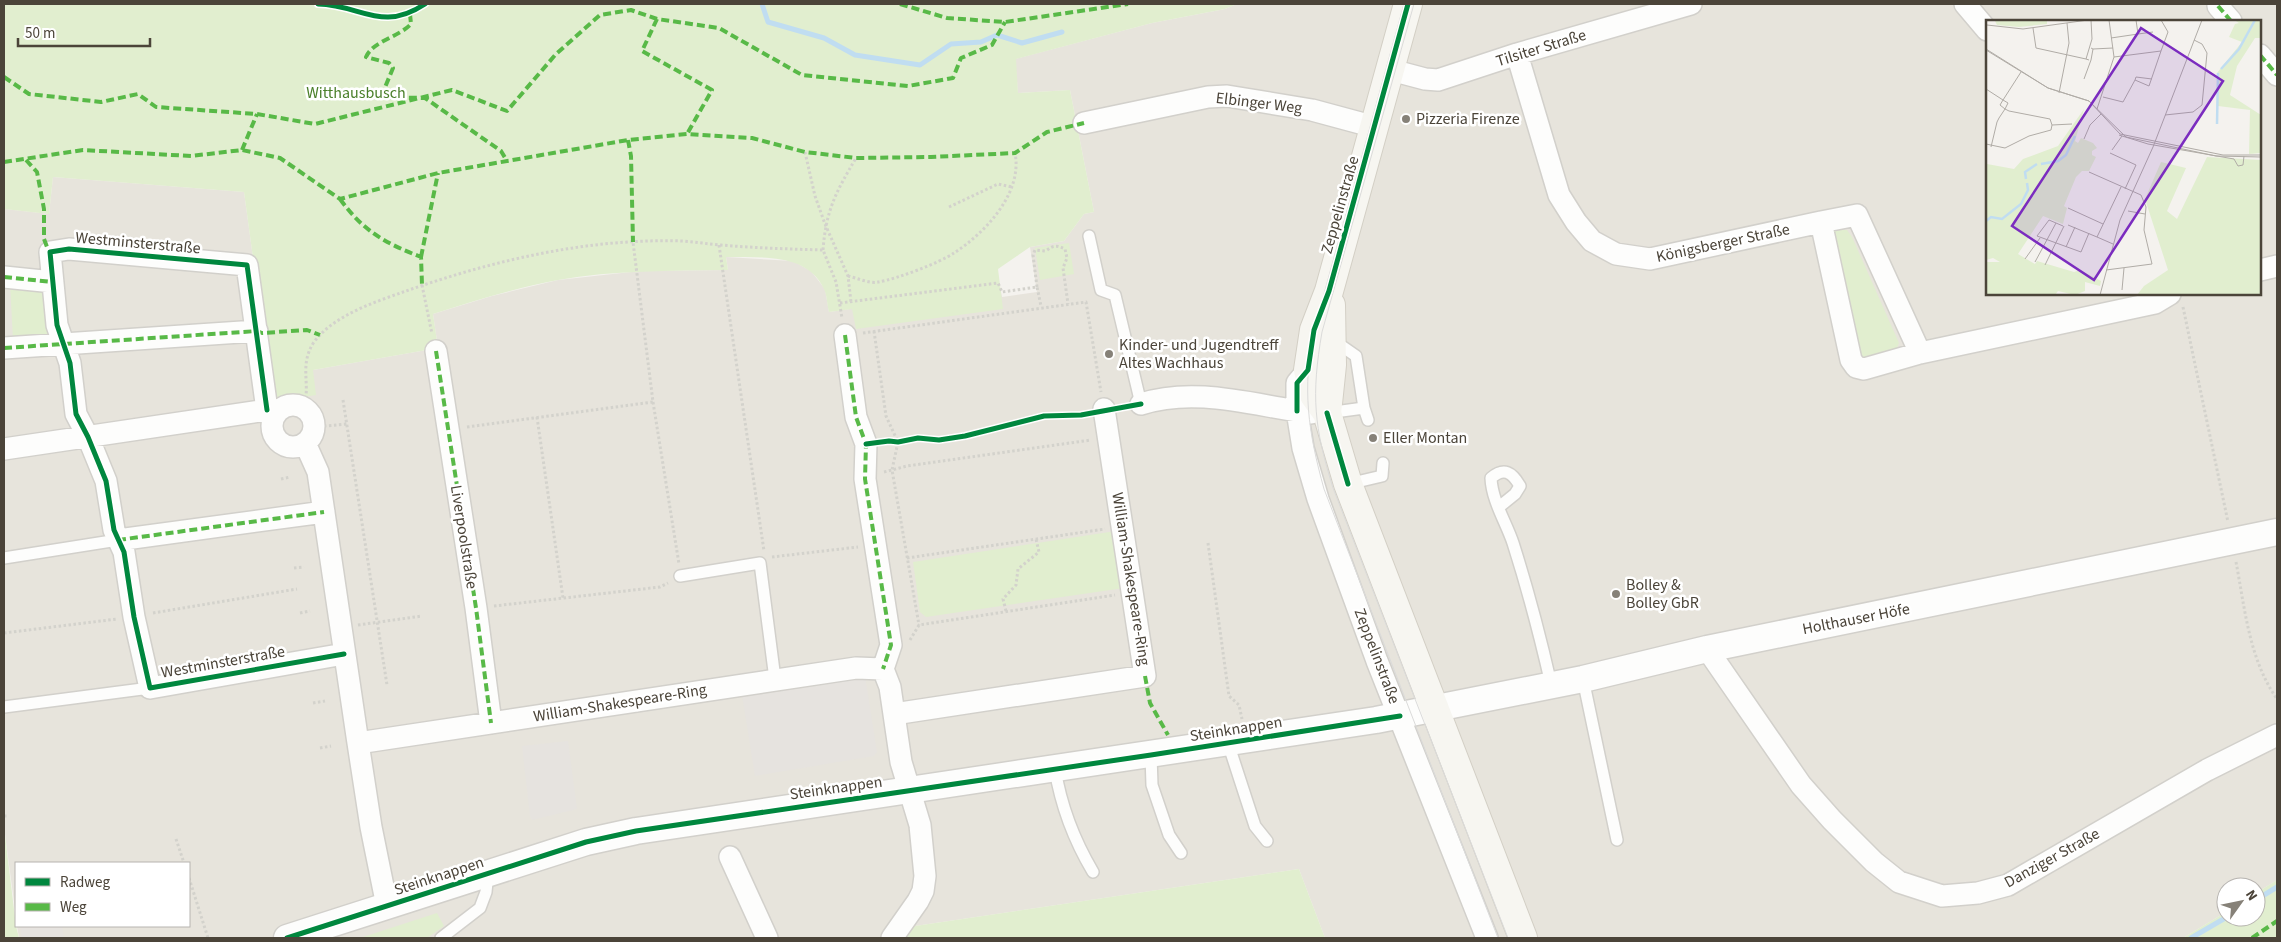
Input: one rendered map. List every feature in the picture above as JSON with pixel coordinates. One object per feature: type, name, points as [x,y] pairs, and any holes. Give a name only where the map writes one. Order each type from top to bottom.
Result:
[{"type":"main road","name":"Zeppelinstraße","points":[[1408,4],[1329,291],[1314,330],[1308,370],[1314,395],[1327,413],[1348,484],[1523,938]]},
{"type":"main road","name":"Zeppelinstraße","points":[[1327,413],[1332,339],[1329,291]]},
{"type":"street","name":"Tilsiter Straße","points":[[1391,70],[1425,79],[1438,80],[1517,54],[1691,4]]},
{"type":"street","points":[[1965,4],[1986,29]]},
{"type":"street","name":"Königsberger Straße","points":[[1517,54],[1559,195],[1592,241],[1616,254],[1650,258],[1857,215],[1920,353]]},
{"type":"street","points":[[2261,56],[2277,75]]},
{"type":"street","name":"Elbinger Weg","points":[[1084,123],[1208,97],[1226,96],[1312,110],[1375,126]]},
{"type":"street","points":[[1821,222],[1851,360],[1856,366],[1864,369],[1920,353],[2176,298]]},
{"type":"street","name":"Westminsterstraße","points":[[309,435],[299,446],[275,444],[247,265],[69,249],[50,252],[57,325],[70,363],[76,414],[88,437],[106,481],[114,530],[124,552],[134,616],[150,688],[344,654]]},
{"type":"street","points":[[2261,270],[2277,266]]},
{"type":"street","points":[[4,277],[53,282]]},
{"type":"street","points":[[4,348],[257,331]]},
{"type":"street","points":[[844,335],[856,416],[866,444],[865,479],[891,645],[883,669],[890,687],[901,762],[920,825],[924,884],[918,902],[892,938]]},
{"type":"street","name":"Liverpoolstraße","points":[[436,351],[476,608],[491,723]]},
{"type":"street","name":"Zeppelinstraße","points":[[1308,370],[1298,383],[1298,411],[1303,448],[1318,499],[1487,938]]},
{"type":"street","points":[[1141,404],[1159,398],[1195,396],[1271,405],[1298,411],[1327,413]]},
{"type":"street","points":[[4,449],[271,412],[290,405],[303,408],[311,416],[309,435],[318,472],[371,827],[387,906]]},
{"type":"street","name":"William-Shakespeare-Ring","points":[[894,714],[1145,676],[1104,410]]},
{"type":"street","points":[[118,540],[324,512]]},
{"type":"street","name":"Holthauser Höfe","points":[[1435,709],[1583,678],[1707,649],[2232,543],[2277,532]]},
{"type":"street","name":"Danziger Straße","points":[[1707,649],[1801,785],[1832,820],[1874,862],[1899,882],[1942,896],[1978,894],[2008,885],[2207,770],[2277,735]]},
{"type":"street","name":"William-Shakespeare-Ring","points":[[358,743],[775,679],[856,668],[883,669]]},
{"type":"street","name":"Steinknappen","points":[[288,938],[586,842],[629,832],[1151,755],[1236,734],[1400,716],[1435,709]]},
{"type":"street","points":[[730,857],[767,938]]},
{"type":"lane","points":[[1089,236],[1101,290],[1115,295],[1141,404]]},
{"type":"lane","points":[[1332,339],[1356,356],[1364,408],[1368,420]]},
{"type":"lane","points":[[1327,413],[1364,408]]},
{"type":"lane","points":[[1348,484],[1382,476],[1383,463]]},
{"type":"lane","points":[[1499,507],[1534,610],[1551,684]]},
{"type":"lane","points":[[4,558],[118,540]]},
{"type":"lane","points":[[680,576],[760,563],[775,679]]},
{"type":"lane","points":[[1583,678],[1617,840]]},
{"type":"lane","name":"Westminsterstraße","points":[[4,708],[150,688]]},
{"type":"lane","points":[[1236,734],[1255,826],[1267,841]]},
{"type":"lane","points":[[1151,755],[1152,785],[1169,835],[1181,852]]},
{"type":"lane","points":[[1055,769],[1060,801],[1082,853],[1093,872]]},
{"type":"lane","name":"Steinknappen","points":[[441,938],[480,908],[486,892],[488,873]]},
{"type":"path","points":[[805,152],[815,196],[848,276],[851,302]]},
{"type":"path","points":[[848,276],[876,283],[952,254],[987,224],[1012,187],[1016,175],[1015,153]]},
{"type":"path","points":[[856,158],[833,198],[825,224],[823,250],[836,282],[844,335],[1042,306],[1086,302],[1104,410]]},
{"type":"path","points":[[949,207],[998,184],[1012,187]]},
{"type":"path","points":[[303,408],[306,400],[304,383],[306,360],[309,351],[320,334],[341,319],[422,285],[519,257],[560,250],[632,242],[684,241],[719,245],[823,250]]},
{"type":"path","points":[[476,608],[660,587],[680,576],[653,402],[632,242]]},
{"type":"path","points":[[719,245],[764,551],[760,563]]},
{"type":"path","points":[[1042,306],[1037,287],[1033,255],[1035,250],[1046,251],[1051,247],[1059,246],[1065,250],[1067,258],[1063,268],[1068,304]]},
{"type":"path","points":[[840,303],[998,283],[1002,292],[1037,287]]},
{"type":"path","points":[[422,285],[436,351]]},
{"type":"path","points":[[2176,298],[2232,543],[2251,644],[2271,690],[2277,699]]},
{"type":"path","points":[[874,331],[886,416],[898,442],[892,470],[919,625],[910,640],[891,645]]},
{"type":"path","points":[[343,400],[386,685]]},
{"type":"path","points":[[447,429],[653,402]]},
{"type":"path","points":[[537,417],[563,598]]},
{"type":"path","points":[[309,435],[347,424]]},
{"type":"path","points":[[865,479],[892,470],[1109,437]]},
{"type":"path","points":[[281,479],[290,477]]},
{"type":"path","points":[[907,558],[1123,526]]},
{"type":"path","points":[[760,563],[772,557],[876,545],[904,539]]},
{"type":"path","points":[[1006,611],[1003,599],[1016,585],[1018,569],[1039,552],[1036,539]]},
{"type":"path","points":[[1208,543],[1229,696],[1239,705],[1236,734]]},
{"type":"path","points":[[294,568],[304,566]]},
{"type":"path","points":[[919,625],[1133,592]]},
{"type":"path","points":[[300,613],[310,611]]},
{"type":"path","points":[[340,627],[422,616]]},
{"type":"path","points":[[313,703],[326,701]]},
{"type":"path","points":[[320,748],[331,746]]},
{"type":"path","points":[[176,839],[184,862]]},
{"type":"path","points":[[190,881],[208,938]]},
{"type":"shaded area","points":[[1237,4],[2277,4],[2277,880],[2266,887],[2266,877],[2216,877],[2216,918],[2183,938],[1325,938],[1299,869],[915,926],[905,938],[19,938],[17,927],[190,927],[190,862],[15,862],[15,910],[4,827],[4,209],[49,214],[53,177],[244,192],[272,396],[313,370],[438,348],[433,314],[492,296],[558,280],[640,271],[728,270],[726,257],[793,261],[811,271],[825,289],[829,312],[1000,287],[1002,297],[1037,292],[1030,247],[1064,241],[1084,214],[1094,212],[1070,90],[1018,93],[1015,59],[1152,23],[1225,9]]},
{"type":"shaded area","points":[[865,676],[877,752],[874,756],[755,776],[742,695]]},
{"type":"shaded area","points":[[568,741],[577,809],[532,820],[522,746]]},
{"type":"shaded area","points":[[20,927],[62,927],[64,938],[22,938]]},
{"type":"green space","name":"Witthausbusch","points":[[4,4],[1237,4],[1225,9],[1152,23],[1016,59],[1018,93],[1070,90],[1094,212],[1084,214],[1064,241],[1030,247],[998,269],[1003,309],[856,329],[852,309],[829,312],[824,289],[816,277],[806,269],[794,263],[781,260],[726,257],[728,270],[600,274],[558,280],[510,291],[433,314],[438,348],[313,370],[316,395],[285,400],[272,397],[244,192],[53,177],[49,214],[4,209]]},
{"type":"green space","points":[[1834,230],[1847,230],[1852,237],[1899,343],[1894,355],[1863,361],[1854,353],[1831,240]]},
{"type":"green space","points":[[1069,243],[1074,274],[1040,280],[1035,248]]},
{"type":"green space","points":[[10,283],[46,292],[51,339],[13,340]]},
{"type":"green space","points":[[1116,531],[1124,588],[926,617],[920,612],[913,562]]},
{"type":"green space","points":[[4,827],[15,927],[19,938],[4,938]]},
{"type":"green space","points":[[1299,869],[1325,938],[905,938],[915,926]]},
{"type":"green space","points":[[2277,880],[2277,938],[2183,938],[2216,918],[2216,927],[2266,927],[2266,887]]},
{"type":"green space","points":[[437,913],[444,926],[427,938],[360,938]]},
{"type":"waterway","points":[[762,4],[768,22],[824,38],[855,55],[920,65],[951,44],[981,42],[997,35],[1022,43],[1062,32]]},
{"type":"waterway","points":[[2266,894],[2277,887]]},
{"type":"waterway","points":[[2191,938],[2216,923]]},
{"type":"tram line","points":[[1404,4],[1314,330],[1308,372],[1309,410],[1314,448],[1324,489],[1498,938]]},
{"type":"tram line","points":[[1414,4],[1322,332],[1316,375],[1316,411],[1318,429],[1333,488],[1508,938]]},
{"type":"marked path","points":[[900,4],[947,18],[1005,22],[1128,4]]},
{"type":"marked path","points":[[2218,6],[2230,20]]},
{"type":"marked path","points":[[4,77],[29,94],[101,102],[138,94],[156,107],[257,114],[315,124],[452,90],[507,111],[556,54],[600,15],[631,10],[657,19],[719,28],[802,75],[908,86],[953,78],[961,58],[992,45],[1005,22]]},
{"type":"marked path","points":[[410,14],[411,24],[374,47],[366,57],[389,63],[393,68],[381,97],[425,98],[501,151],[507,161]]},
{"type":"marked path","points":[[657,19],[642,51],[712,90],[687,134]]},
{"type":"marked path","points":[[2261,56],[2277,75]]},
{"type":"marked path","points":[[242,150],[257,114]]},
{"type":"marked path","points":[[4,162],[83,150],[191,156],[242,150],[280,158],[340,199],[438,173],[628,140],[687,134],[752,138],[805,152],[856,158],[931,157],[1015,153],[1047,132],[1084,123]]},
{"type":"marked path","points":[[628,140],[631,156],[633,242]]},
{"type":"marked path","points":[[26,160],[37,172],[44,209],[44,239],[50,255]]},
{"type":"marked path","points":[[421,257],[438,173]]},
{"type":"marked path","points":[[340,199],[366,228],[396,247],[421,257],[422,285]]},
{"type":"marked path","points":[[4,277],[53,282]]},
{"type":"marked path","points":[[4,348],[257,331],[262,333],[307,330],[320,335]]},
{"type":"marked path","points":[[845,335],[856,417],[866,444],[865,479],[891,645],[883,669]]},
{"type":"marked path","points":[[436,351],[476,608],[491,723]]},
{"type":"marked path","points":[[118,540],[324,512]]},
{"type":"marked path","points":[[1145,676],[1150,703],[1168,735]]},
{"type":"marked path","points":[[2252,938],[2277,921]]},
{"type":"cycle path","points":[[318,4],[333,5],[383,17],[410,12],[425,4]]},
{"type":"cycle path","points":[[1297,411],[1297,383],[1308,370],[1314,330],[1329,291],[1408,4]]},
{"type":"cycle path","points":[[267,410],[247,265],[69,249],[50,252],[57,325],[70,363],[76,414],[88,437],[106,481],[114,530],[124,552],[134,617],[150,688],[344,654]]},
{"type":"cycle path","points":[[866,444],[889,441],[898,442],[918,438],[939,440],[965,436],[1044,416],[1081,415],[1141,404]]},
{"type":"cycle path","points":[[1327,413],[1348,484]]},
{"type":"cycle path","points":[[287,938],[586,842],[636,831],[1151,755],[1400,716]]},
{"type":"place","name":"Pizzeria Firenze","points":[[1406,119]]},
{"type":"place","name":"Kinder- und Jugendtreff Altes Wachhaus","points":[[1109,354]]},
{"type":"place","name":"Eller Montan","points":[[1373,438]]},
{"type":"place","name":"Bolley & Bolley GbR","points":[[1616,594]]}]
